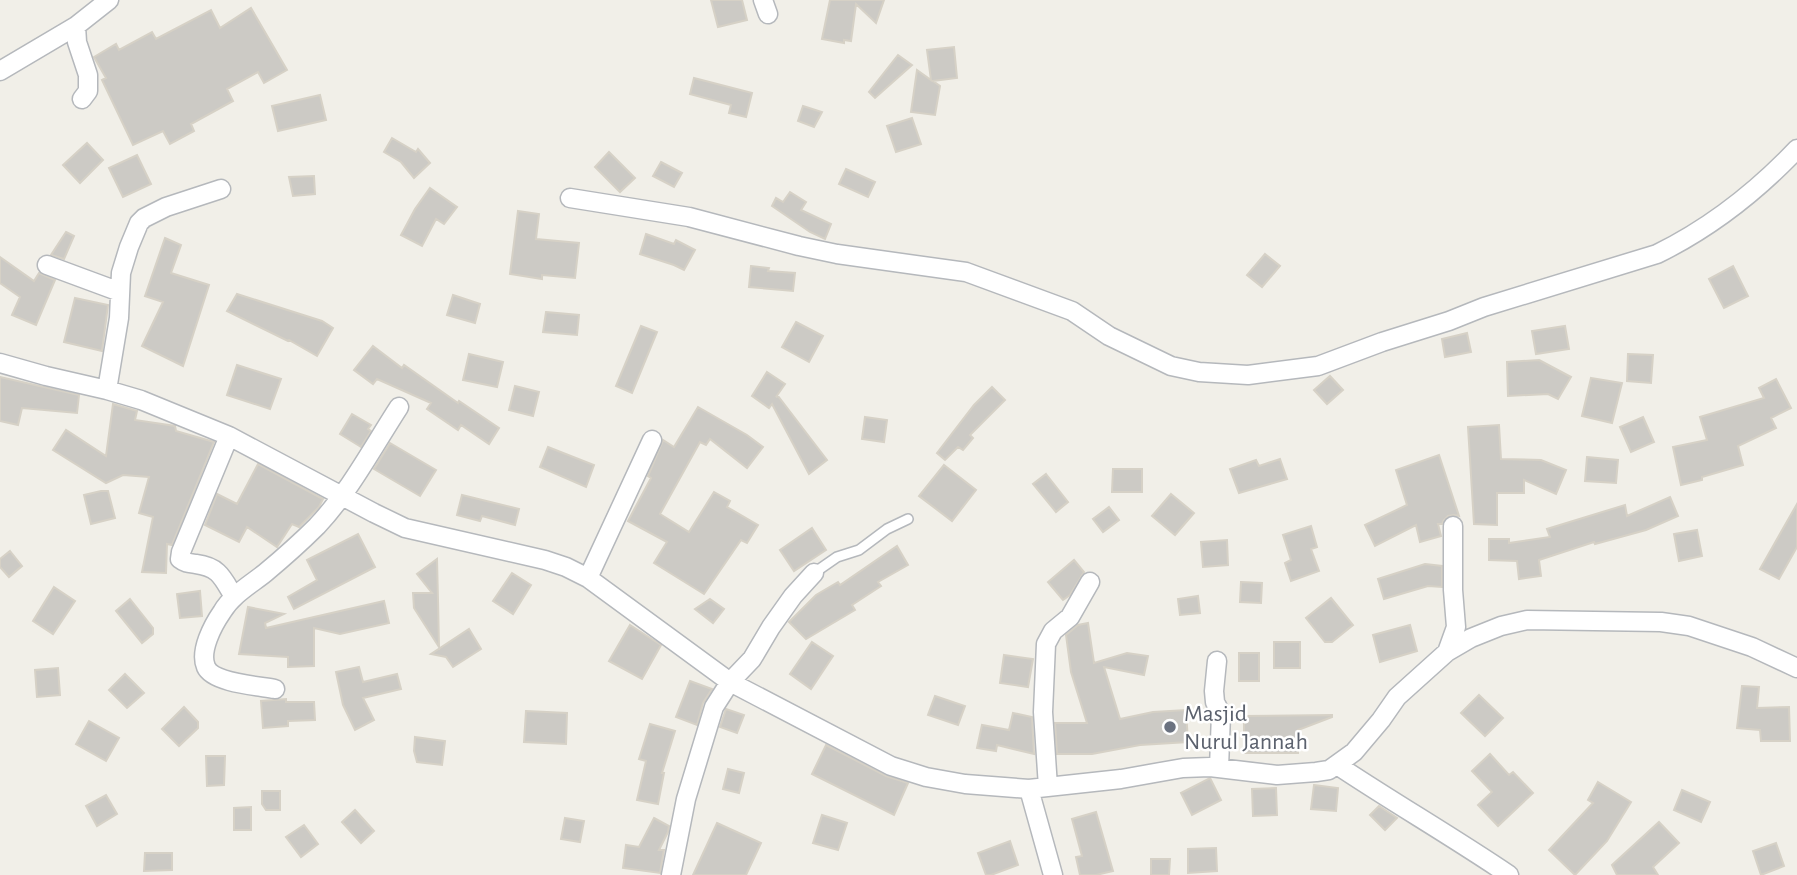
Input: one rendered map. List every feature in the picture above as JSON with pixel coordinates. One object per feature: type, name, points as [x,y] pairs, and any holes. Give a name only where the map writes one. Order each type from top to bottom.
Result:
[{"type":"street","points":[[0,71],[76,26],[109,0]]},
{"type":"street","points":[[76,26],[77,41],[88,75],[88,91],[82,99]]},
{"type":"street","points":[[570,198],[689,218],[837,254],[966,272],[1072,311],[1109,336],[1171,366],[1199,372],[1248,375],[1318,366],[1484,307],[1657,254],[1702,228],[1753,192],[1797,149]]},
{"type":"street","points":[[107,390],[119,318],[121,273],[134,233],[144,218],[166,207],[221,189]]},
{"type":"street","points":[[47,265],[120,292]]},
{"type":"street","points":[[0,363],[141,400],[229,436],[405,528],[566,567],[588,578],[730,682],[891,766],[926,777],[965,784],[1029,789],[1121,779],[1183,768],[1219,768],[1277,775],[1329,770],[1354,752],[1397,697],[1447,652],[1471,638],[1501,626],[1527,620],[1661,622],[1689,626],[1725,637],[1797,668]]},
{"type":"street","points":[[275,689],[213,676],[206,668],[205,650],[213,629],[222,611],[234,597],[269,570],[317,526],[342,496],[399,407]]},
{"type":"street","points":[[229,436],[180,559],[185,563],[204,565],[220,573],[234,597]]},
{"type":"street","points":[[588,578],[652,440]]},
{"type":"street","points":[[1447,652],[1456,626],[1453,526]]},
{"type":"street","points":[[671,875],[686,799],[714,707],[730,682],[752,659],[793,596],[814,573]]},
{"type":"street","points":[[1048,787],[1043,712],[1046,644],[1053,631],[1070,617],[1090,582]]},
{"type":"street","points":[[1217,661],[1214,691],[1215,702],[1221,715],[1219,768]]},
{"type":"street","points":[[1337,765],[1509,875]]},
{"type":"street","points":[[1029,789],[1053,875]]},
{"type":"lane","points":[[814,573],[837,557],[859,550],[887,529],[908,519]]},
{"type":"building","points":[[711,0],[742,0],[747,20],[718,27]]},
{"type":"building","points":[[830,0],[884,0],[876,23],[856,4],[851,41],[844,40],[844,43],[822,39]]},
{"type":"building","points":[[251,8],[287,70],[264,83],[258,72],[227,89],[233,101],[191,124],[194,131],[170,144],[163,131],[133,145],[102,80],[106,78],[94,57],[116,44],[119,50],[152,32],[156,39],[211,10],[220,28]]},
{"type":"building","points":[[954,47],[957,78],[933,81],[940,86],[935,115],[911,112],[917,70],[931,80],[927,50]]},
{"type":"building","points":[[898,55],[912,65],[875,98],[869,92]]},
{"type":"building","points":[[694,78],[752,93],[746,117],[729,113],[731,105],[690,94]]},
{"type":"building","points":[[320,95],[326,120],[278,131],[272,106]]},
{"type":"building","points":[[803,106],[822,112],[814,127],[798,121]]},
{"type":"building","points":[[912,118],[921,144],[896,152],[887,126]]},
{"type":"building","points":[[392,138],[416,152],[418,149],[430,163],[414,178],[401,162],[384,152]]},
{"type":"building","points":[[87,143],[103,160],[80,183],[63,165]]},
{"type":"building","points":[[609,152],[635,178],[620,192],[595,167]]},
{"type":"building","points":[[137,155],[151,184],[123,197],[109,168]]},
{"type":"building","points":[[661,162],[682,173],[674,187],[653,176]]},
{"type":"building","points":[[846,169],[875,182],[868,197],[839,184]]},
{"type":"building","points":[[314,176],[315,194],[293,196],[289,177]]},
{"type":"building","points":[[430,188],[457,207],[444,224],[436,219],[422,246],[401,235]]},
{"type":"building","points":[[790,192],[806,202],[801,210],[831,224],[825,239],[772,206],[776,198],[783,202]]},
{"type":"building","points":[[518,211],[539,214],[536,239],[579,243],[575,278],[542,275],[542,279],[510,274]]},
{"type":"building","points":[[66,232],[74,236],[64,259],[51,255]]},
{"type":"building","points":[[646,234],[674,244],[676,240],[695,250],[684,270],[640,254]]},
{"type":"building","points":[[165,238],[181,245],[171,273],[209,285],[183,366],[142,346],[163,302],[145,296]]},
{"type":"building","points":[[1265,254],[1280,266],[1262,287],[1247,275]]},
{"type":"building","points":[[0,257],[34,281],[39,273],[55,280],[36,325],[12,315],[20,297],[0,283]]},
{"type":"building","points":[[751,266],[769,268],[768,271],[795,273],[793,291],[749,287]]},
{"type":"building","points":[[1733,266],[1748,296],[1724,308],[1709,279]]},
{"type":"building","points":[[237,294],[322,321],[333,328],[317,356],[227,311]]},
{"type":"building","points":[[453,295],[480,304],[475,323],[447,315]]},
{"type":"building","points":[[75,298],[108,305],[102,351],[64,342]]},
{"type":"building","points":[[546,312],[579,315],[577,335],[543,332]]},
{"type":"building","points":[[796,322],[823,336],[809,362],[782,347]]},
{"type":"building","points":[[641,326],[657,332],[632,393],[616,386]]},
{"type":"building","points":[[1565,326],[1569,349],[1536,354],[1532,331]]},
{"type":"building","points":[[1467,333],[1471,352],[1445,357],[1442,339]]},
{"type":"building","points":[[373,346],[402,368],[404,365],[499,428],[489,444],[461,425],[458,430],[427,409],[431,403],[377,379],[373,384],[354,370]]},
{"type":"building","points":[[469,354],[503,362],[497,387],[463,380]]},
{"type":"building","points":[[1628,354],[1653,355],[1651,383],[1627,381]]},
{"type":"building","points":[[1539,360],[1571,377],[1558,399],[1548,394],[1508,396],[1507,362]]},
{"type":"building","points":[[237,365],[281,379],[270,409],[227,395]]},
{"type":"building","points":[[767,372],[785,384],[776,397],[778,396],[827,460],[809,474],[772,404],[769,408],[752,396]]},
{"type":"building","points":[[1330,376],[1343,390],[1327,404],[1314,390]]},
{"type":"building","points":[[0,377],[79,395],[77,413],[22,408],[18,425],[0,421]]},
{"type":"building","points":[[1591,378],[1622,383],[1612,423],[1582,416]]},
{"type":"building","points":[[1776,379],[1791,408],[1771,418],[1776,428],[1738,446],[1743,465],[1681,485],[1673,447],[1707,440],[1700,417],[1764,398],[1759,388]]},
{"type":"building","points":[[515,386],[539,392],[533,416],[509,410]]},
{"type":"building","points":[[992,387],[1005,400],[970,435],[973,438],[963,450],[958,447],[945,460],[937,453],[974,405]]},
{"type":"building","points":[[113,404],[137,411],[135,420],[175,426],[176,431],[214,442],[172,545],[167,544],[166,573],[142,572],[153,517],[139,513],[149,477],[123,475],[106,483],[53,450],[66,430],[106,456]]},
{"type":"building","points":[[698,407],[763,447],[747,468],[710,439],[706,445],[700,442],[660,514],[689,532],[714,492],[730,501],[727,507],[758,525],[747,543],[741,540],[704,594],[654,563],[667,542],[628,521],[651,478],[648,476],[663,440],[674,447]]},
{"type":"building","points":[[352,414],[371,425],[368,429],[371,431],[361,447],[340,434]]},
{"type":"building","points":[[865,417],[887,420],[884,442],[862,439]]},
{"type":"building","points":[[1643,417],[1654,442],[1631,452],[1620,427]]},
{"type":"building","points":[[1499,425],[1501,459],[1541,460],[1566,470],[1556,494],[1524,480],[1524,493],[1497,493],[1497,525],[1474,524],[1468,427]]},
{"type":"building","points":[[390,443],[436,470],[420,496],[374,469]]},
{"type":"building","points":[[548,447],[594,465],[586,487],[540,467]]},
{"type":"building","points":[[1439,455],[1459,516],[1448,516],[1442,524],[1438,524],[1441,536],[1420,542],[1416,525],[1375,546],[1365,525],[1407,505],[1396,470]]},
{"type":"building","points":[[1587,457],[1618,460],[1616,483],[1585,481]]},
{"type":"building","points":[[1280,459],[1287,479],[1239,493],[1230,469],[1256,460],[1259,466]]},
{"type":"building","points":[[258,464],[323,499],[319,507],[299,527],[292,524],[277,547],[247,527],[239,542],[205,525],[217,494],[237,504]]},
{"type":"building","points":[[944,465],[976,490],[952,521],[919,496]]},
{"type":"building","points":[[1113,469],[1142,469],[1142,492],[1112,492]]},
{"type":"building","points":[[1046,474],[1068,502],[1056,512],[1033,484]]},
{"type":"building","points":[[108,491],[115,518],[91,524],[84,495]]},
{"type":"building","points":[[1171,494],[1194,513],[1175,535],[1152,516]]},
{"type":"building","points":[[462,495],[519,509],[515,525],[482,516],[480,521],[457,515]]},
{"type":"building","points":[[1670,497],[1678,516],[1646,530],[1595,544],[1594,542],[1539,560],[1541,576],[1519,579],[1517,561],[1489,560],[1489,539],[1509,539],[1509,543],[1550,537],[1547,529],[1625,505],[1627,516]]},
{"type":"building","points":[[1797,504],[1797,547],[1779,579],[1760,569]]},
{"type":"building","points":[[1109,507],[1119,520],[1103,532],[1093,519]]},
{"type":"building","points":[[1311,526],[1317,547],[1311,549],[1319,571],[1291,581],[1285,563],[1291,560],[1283,535]]},
{"type":"building","points":[[812,528],[826,550],[794,571],[780,550]]},
{"type":"building","points":[[1697,530],[1702,556],[1679,561],[1674,534]]},
{"type":"building","points":[[358,534],[375,567],[294,609],[288,597],[317,580],[307,560]]},
{"type":"building","points":[[1227,540],[1228,565],[1203,567],[1201,542]]},
{"type":"building","points":[[897,546],[908,565],[878,582],[881,586],[852,605],[855,610],[806,639],[789,622],[816,595],[838,582],[840,585]]},
{"type":"building","points":[[10,551],[22,566],[9,577],[0,567],[0,559]]},
{"type":"building","points":[[437,559],[439,647],[414,608],[413,593],[432,593],[417,574]]},
{"type":"building","points":[[1074,560],[1084,572],[1070,595],[1063,600],[1048,582]]},
{"type":"building","points":[[1425,564],[1442,566],[1442,587],[1428,586],[1384,599],[1378,579]]},
{"type":"building","points":[[512,573],[531,585],[513,614],[493,601]]},
{"type":"building","points":[[1241,582],[1262,583],[1261,603],[1240,602]]},
{"type":"building","points":[[54,587],[75,601],[53,634],[33,621]]},
{"type":"building","points":[[200,591],[202,616],[180,618],[177,594]]},
{"type":"building","points":[[1198,596],[1200,613],[1180,615],[1178,599]]},
{"type":"building","points":[[1331,598],[1353,625],[1332,642],[1325,642],[1306,618]]},
{"type":"building","points":[[130,599],[153,628],[153,634],[142,643],[116,611]]},
{"type":"building","points":[[710,599],[724,609],[713,623],[695,609]]},
{"type":"building","points":[[384,601],[389,623],[340,634],[314,628],[314,666],[288,667],[288,657],[239,654],[248,607],[284,614],[265,623],[266,628]]},
{"type":"building","points":[[1088,623],[1094,663],[1127,653],[1148,656],[1144,675],[1104,667],[1120,719],[1153,712],[1186,710],[1188,742],[1140,745],[1092,754],[1057,754],[1055,723],[1087,723],[1071,672],[1066,635],[1078,625]]},
{"type":"building","points":[[630,625],[661,645],[642,679],[609,661]]},
{"type":"building","points":[[1410,625],[1417,651],[1380,662],[1373,635]]},
{"type":"building","points":[[469,629],[481,649],[453,667],[446,657],[431,654]]},
{"type":"building","points":[[812,642],[833,656],[811,689],[790,674]]},
{"type":"building","points":[[1274,642],[1300,642],[1300,668],[1274,668]]},
{"type":"building","points":[[1239,653],[1259,653],[1259,681],[1239,681]]},
{"type":"building","points":[[1004,655],[1033,659],[1028,687],[1000,683]]},
{"type":"building","points":[[359,667],[363,682],[397,674],[401,689],[363,698],[374,720],[355,730],[343,705],[336,672]]},
{"type":"building","points":[[58,668],[60,695],[37,697],[35,670]]},
{"type":"building","points":[[125,674],[144,693],[127,708],[109,690]]},
{"type":"building","points":[[690,681],[712,689],[703,703],[697,725],[676,717]]},
{"type":"building","points":[[1742,686],[1759,687],[1757,708],[1789,707],[1790,741],[1761,741],[1760,730],[1737,728]]},
{"type":"building","points":[[1479,695],[1503,718],[1485,736],[1461,713]]},
{"type":"building","points":[[935,696],[965,706],[958,725],[928,715]]},
{"type":"building","points":[[286,699],[286,702],[314,702],[315,720],[288,721],[288,726],[263,728],[261,701]]},
{"type":"building","points":[[184,707],[198,722],[198,728],[179,746],[162,729]]},
{"type":"building","points":[[726,709],[744,715],[737,733],[720,727]]},
{"type":"building","points":[[526,711],[567,713],[566,744],[524,742]]},
{"type":"building","points":[[1013,713],[1032,717],[1034,754],[997,745],[996,751],[977,748],[982,725],[1009,730]]},
{"type":"building","points":[[1332,715],[1298,730],[1298,753],[1244,753],[1244,716]]},
{"type":"building","points":[[89,721],[119,738],[106,761],[76,744]]},
{"type":"building","points":[[650,724],[675,731],[662,773],[658,804],[637,800],[646,761],[639,759]]},
{"type":"building","points":[[415,737],[445,741],[442,765],[417,762],[414,751]]},
{"type":"building","points":[[826,745],[886,776],[908,783],[894,815],[812,774]]},
{"type":"building","points":[[1490,754],[1509,775],[1513,772],[1533,793],[1498,826],[1478,805],[1492,792],[1472,771]]},
{"type":"building","points":[[206,756],[225,756],[224,785],[207,786]]},
{"type":"building","points":[[728,769],[744,773],[739,793],[723,789]]},
{"type":"building","points":[[1210,778],[1221,800],[1192,815],[1181,793]]},
{"type":"building","points":[[1598,782],[1631,802],[1607,841],[1575,875],[1549,850],[1593,803],[1588,800]]},
{"type":"building","points":[[1314,785],[1338,788],[1336,811],[1311,809]]},
{"type":"building","points":[[1276,788],[1277,815],[1253,816],[1252,789]]},
{"type":"building","points":[[1682,790],[1710,802],[1701,822],[1674,810]]},
{"type":"building","points":[[262,791],[280,791],[280,810],[266,810],[262,804]]},
{"type":"building","points":[[106,795],[117,814],[97,826],[86,806]]},
{"type":"building","points":[[1379,806],[1397,818],[1385,830],[1370,815]]},
{"type":"building","points":[[251,807],[251,830],[234,830],[234,808]]},
{"type":"building","points":[[355,810],[374,831],[361,843],[342,822]]},
{"type":"building","points":[[1096,812],[1113,871],[1080,875],[1076,857],[1082,856],[1072,819]]},
{"type":"building","points":[[822,815],[847,823],[838,850],[813,843]]},
{"type":"building","points":[[565,818],[584,821],[580,842],[561,839]]},
{"type":"building","points":[[654,818],[669,826],[659,850],[664,850],[660,873],[623,868],[626,845],[639,847]]},
{"type":"building","points":[[1659,822],[1679,843],[1653,867],[1658,875],[1617,875],[1612,865]]},
{"type":"building","points":[[717,823],[761,843],[746,875],[693,875]]},
{"type":"building","points":[[304,825],[318,844],[301,857],[286,837]]},
{"type":"building","points":[[1010,841],[1018,865],[986,875],[978,853]]},
{"type":"building","points":[[1776,843],[1784,866],[1761,875],[1753,851]]},
{"type":"building","points":[[1216,848],[1217,871],[1188,873],[1188,849]]},
{"type":"building","points":[[145,853],[172,853],[172,870],[144,871]]},
{"type":"building","points":[[1151,859],[1170,859],[1169,875],[1151,875]]},
{"type":"place","name":"Masjid Nurul Jannah","points":[[1170,727]]}]
